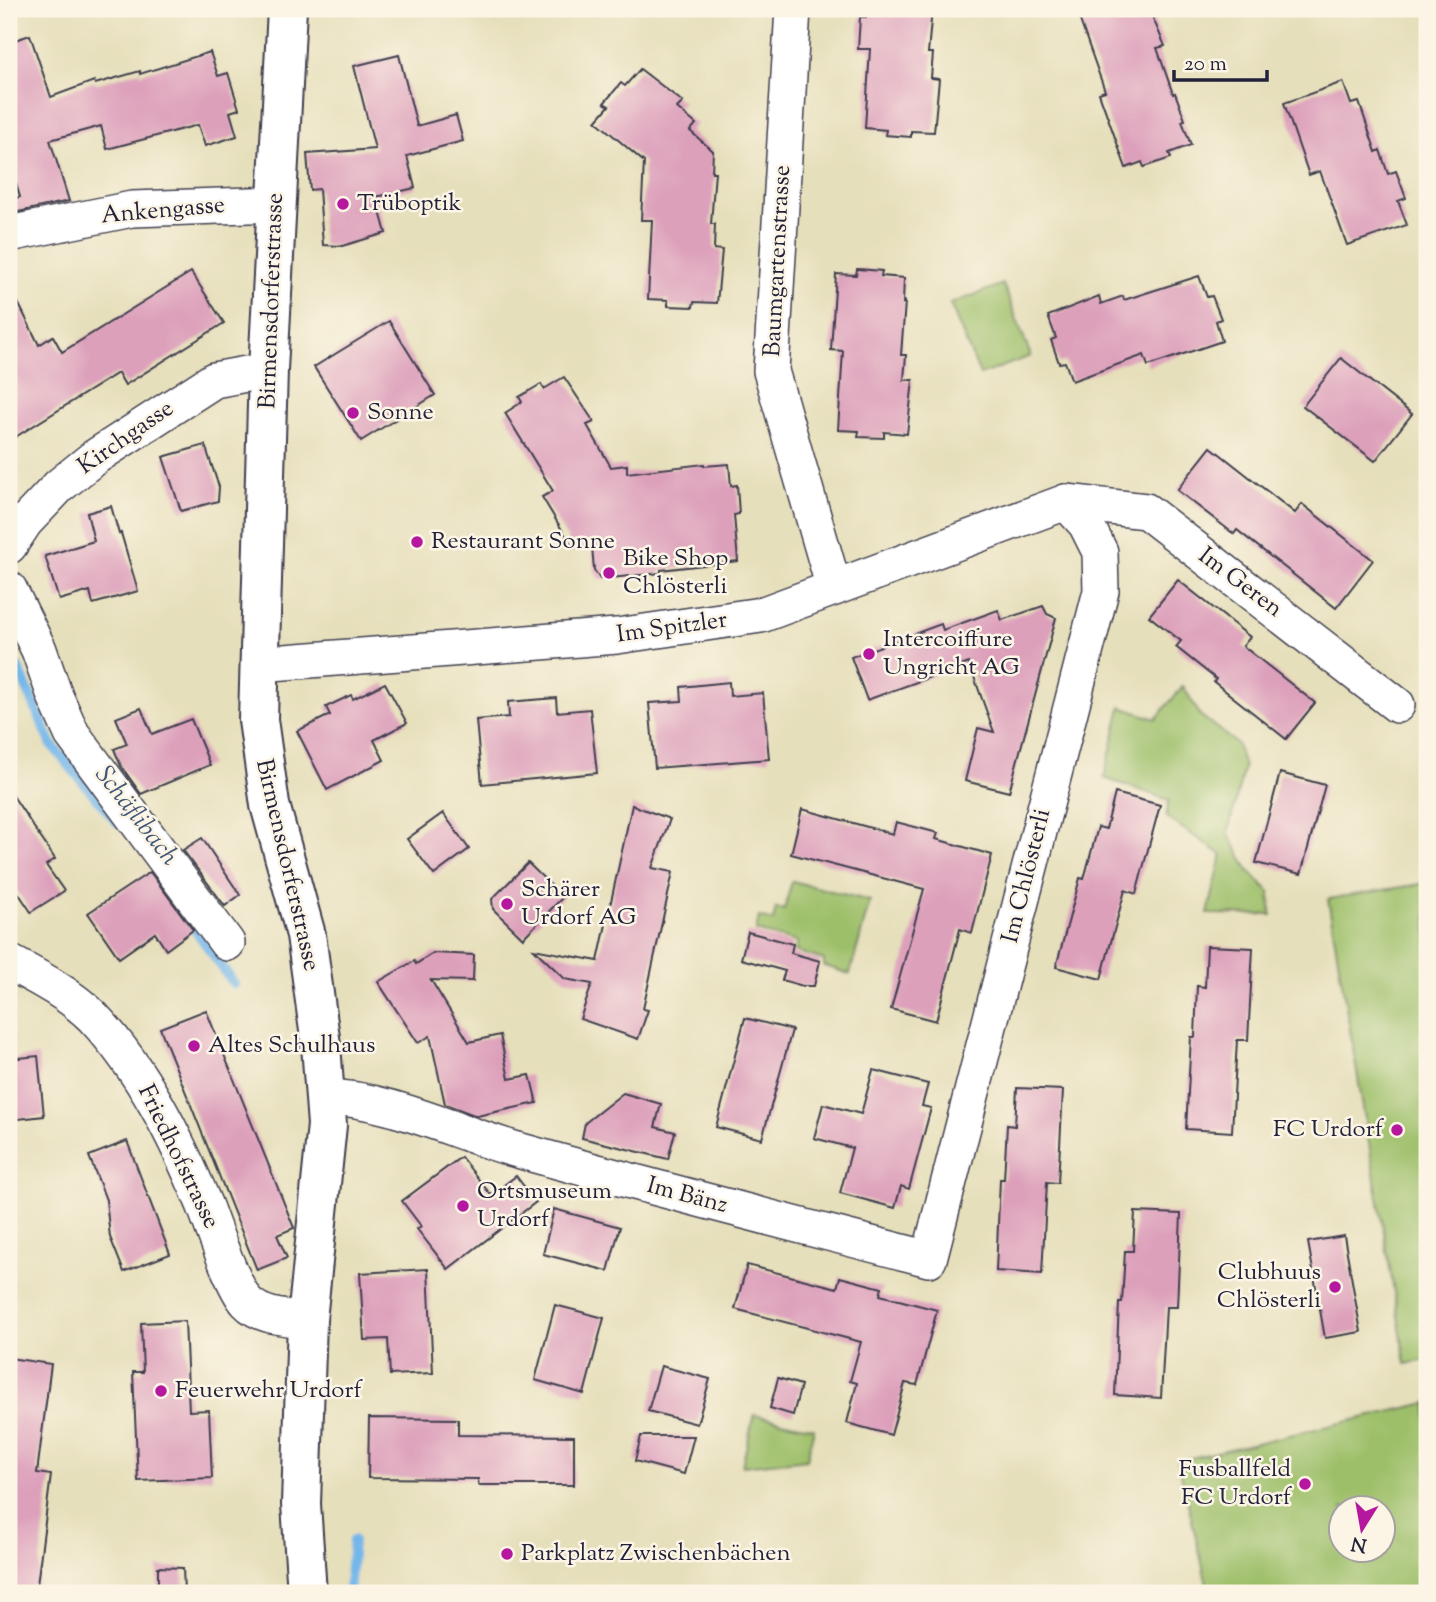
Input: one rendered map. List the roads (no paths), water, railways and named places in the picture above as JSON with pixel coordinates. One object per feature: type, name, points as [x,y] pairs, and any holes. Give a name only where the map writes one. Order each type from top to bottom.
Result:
[{"type":"main road","name":"Birmensdorferstrasse","points":[[287,9],[268,370],[258,720],[261,757],[270,805],[306,935],[317,1006],[326,1097],[327,1125],[307,1320],[301,1504],[307,1593]]},
{"type":"street","name":"Baumgartenstrasse","points":[[793,9],[771,371],[834,588]]},
{"type":"street","name":"Ankengasse","points":[[9,234],[132,209],[276,204]]},
{"type":"street","name":"Kirchgasse","points":[[9,546],[25,522],[59,486],[95,457],[215,380],[268,370]]},
{"type":"street","name":"Im Spitzler","points":[[258,664],[617,636],[761,615],[1066,502]]},
{"type":"street","name":"Im Geren","points":[[1066,502],[1146,511],[1397,705]]},
{"type":"street","name":"Im Chlösterli","points":[[929,1259],[1101,591],[1100,552],[1086,524],[1066,502]]},
{"type":"street","points":[[9,589],[39,650],[72,734],[227,943]]},
{"type":"street","name":"Friedhofstrasse","points":[[9,962],[46,982],[92,1016],[134,1068],[191,1173],[236,1283],[247,1302],[266,1314],[307,1320]]},
{"type":"street","name":"Im Bänz","points":[[326,1097],[371,1102],[483,1140],[600,1174],[929,1259]]},
{"type":"waterway","name":"Schäflibach","points":[[18,668],[52,745],[117,822]]},
{"type":"waterway","name":"Schäflibach","points":[[190,922],[234,984]]},
{"type":"waterway","name":"Schäflibach","points":[[349,1593],[353,1540]]},
{"type":"place","name":"Trüboptik","points":[[343,204]]},
{"type":"place","name":"Sonne","points":[[353,413]]},
{"type":"place","name":"Restaurant Sonne","points":[[417,542]]},
{"type":"place","name":"Bike Shop Chlösterli","points":[[609,573]]},
{"type":"place","name":"Intercoiffure Ungricht AG","points":[[869,654]]},
{"type":"place","name":"Schärer Urdorf AG","points":[[507,904]]},
{"type":"place","name":"Altes Schulhaus","points":[[194,1046]]},
{"type":"place","name":"FC Urdorf","points":[[1397,1130]]},
{"type":"place","name":"Ortsmuseum Urdorf","points":[[463,1206]]},
{"type":"place","name":"Clubhuus Chlösterli","points":[[1335,1287]]},
{"type":"place","name":"Feuerwehr Urdorf","points":[[161,1391]]},
{"type":"place","name":"Fusballfeld FC Urdorf","points":[[1305,1484]]},
{"type":"place","name":"Parkplatz Zwischenbächen","points":[[507,1554]]}]
